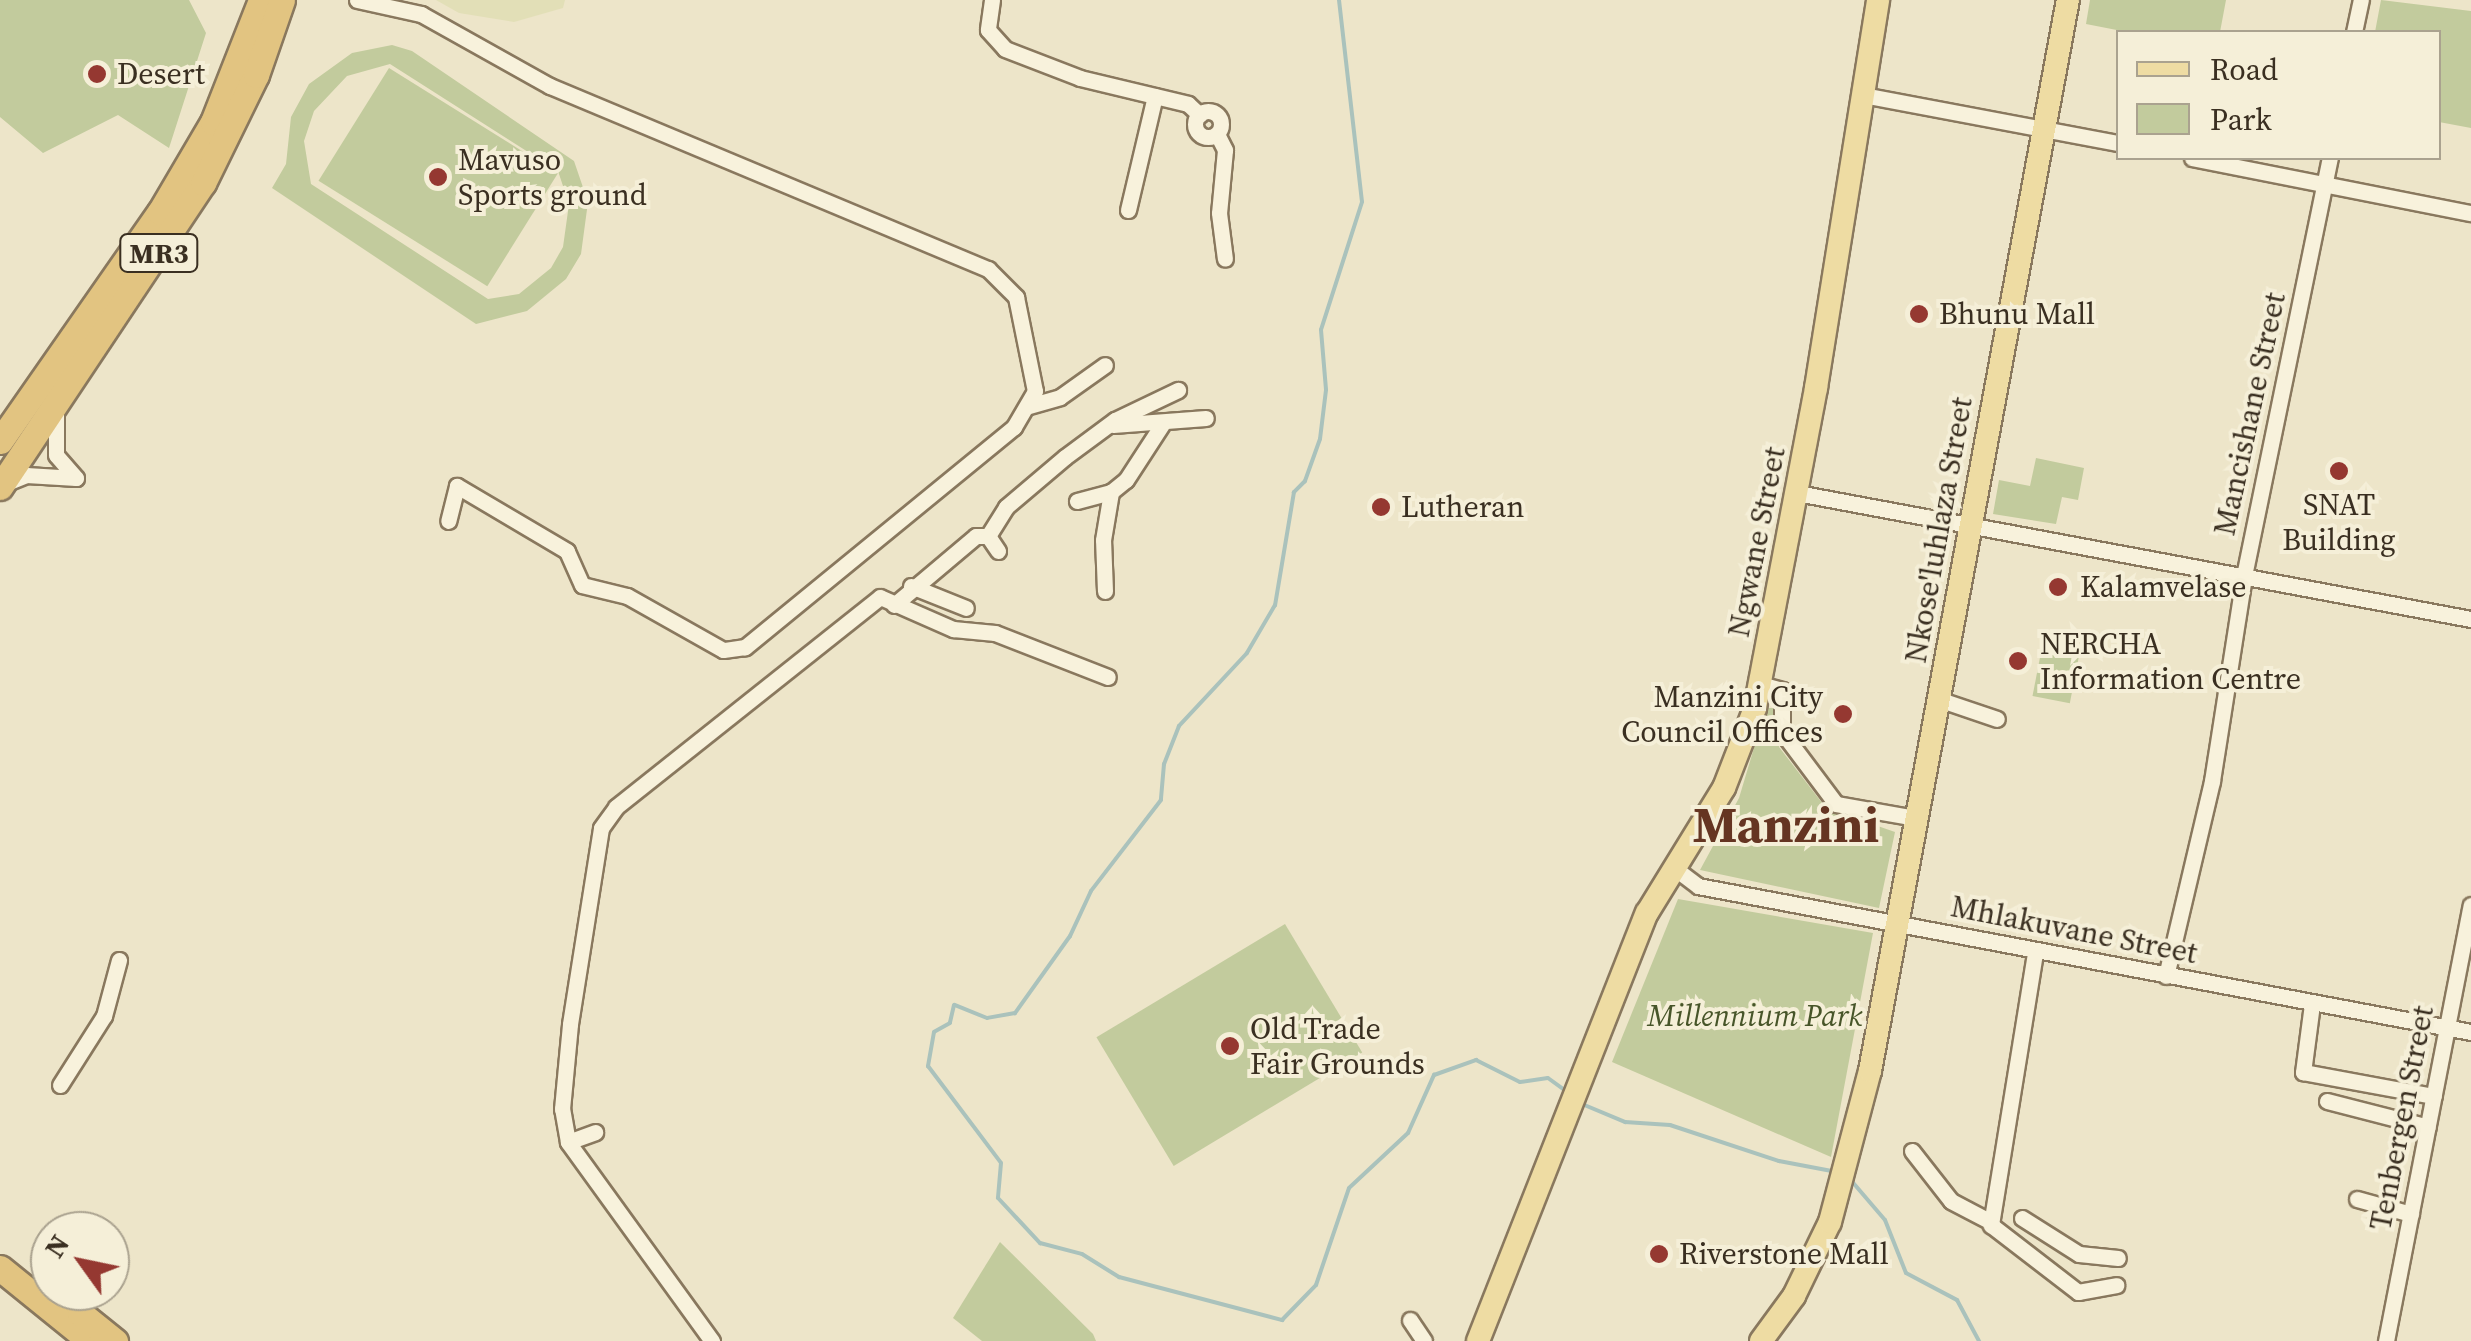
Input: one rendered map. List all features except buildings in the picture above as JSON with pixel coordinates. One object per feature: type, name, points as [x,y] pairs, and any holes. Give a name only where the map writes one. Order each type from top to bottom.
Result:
[{"type":"highway","name":"MR3","points":[[4,435],[134,253],[214,122],[261,0]]},
{"type":"highway","name":"MR3","points":[[1,486],[203,183],[256,76],[282,0]]},
{"type":"highway","points":[[0,1248],[30,1272]]},
{"type":"highway","points":[[0,1268],[90,1341]]},
{"type":"highway","points":[[78,1311],[115,1341]]},
{"type":"main road","name":"Ngwane Street","points":[[1478,1341],[1647,913],[1724,788],[1760,684],[1797,493],[1878,0]]},
{"type":"main road","name":"Nkose'luhlaza Street","points":[[1767,1336],[1794,1296],[1830,1222],[1870,1071],[1892,925],[2068,0]]},
{"type":"street","points":[[356,0],[421,14],[550,86],[988,269],[1016,297],[1035,391],[1030,406],[1014,427],[744,647],[723,650],[627,596],[582,585],[566,551],[458,486],[448,521]]},
{"type":"street","points":[[992,0],[988,30],[1005,49],[1080,78],[1188,104],[1200,114],[1198,133],[1217,134],[1225,150],[1219,213],[1225,259]]},
{"type":"street","points":[[2354,30],[2360,0]]},
{"type":"street","points":[[1863,95],[2116,143]]},
{"type":"street","points":[[1128,210],[1156,96]]},
{"type":"street","points":[[2202,160],[2471,213]]},
{"type":"street","name":"Mancishane Street","points":[[2166,976],[2212,780],[2244,576],[2330,160]]},
{"type":"street","points":[[76,478],[56,455],[52,431],[92,351]]},
{"type":"street","points":[[1030,406],[1060,397],[1105,365]]},
{"type":"street","points":[[894,605],[963,543],[988,536],[1006,507],[1104,429],[1178,390]]},
{"type":"street","points":[[1104,429],[1206,418]]},
{"type":"street","points":[[1077,501],[1111,492],[1141,461],[1163,423]]},
{"type":"street","points":[[4,435],[76,478]]},
{"type":"street","points":[[1,486],[26,475],[76,478]]},
{"type":"street","points":[[1105,590],[1102,540],[1111,492]]},
{"type":"street","points":[[1797,493],[2471,619]]},
{"type":"street","points":[[988,536],[998,551]]},
{"type":"street","points":[[911,586],[966,608]]},
{"type":"street","points":[[712,1341],[568,1142],[562,1109],[570,1024],[601,828],[616,807],[880,597],[953,629],[994,633],[1108,677]]},
{"type":"street","points":[[1760,684],[1782,690],[1782,732],[1836,804],[1915,818]]},
{"type":"street","points":[[1938,699],[1997,718]]},
{"type":"street","name":"Mhlakuvane Street","points":[[1674,867],[1698,886],[2035,953],[2471,1032]]},
{"type":"street","name":"Tenbergen Street","points":[[2386,1341],[2471,905]]},
{"type":"street","points":[[1991,1222],[2035,953]]},
{"type":"street","points":[[60,1085],[104,1016],[119,960]]},
{"type":"street","points":[[2312,1004],[2302,1072],[2434,1096]]},
{"type":"street","points":[[2327,1101],[2428,1127]]},
{"type":"street","points":[[568,1142],[595,1132]]},
{"type":"street","points":[[1912,1151],[1951,1201],[1991,1222],[2078,1292],[2116,1285]]},
{"type":"street","points":[[2356,1199],[2411,1214]]},
{"type":"street","points":[[2022,1218],[2079,1254],[2118,1258]]},
{"type":"street","points":[[1410,1320],[1424,1341]]},
{"type":"street","points":[[1746,1341],[1767,1336]]},
{"type":"shaded area","points":[[436,0],[565,0],[563,8],[514,22],[459,13]]},
{"type":"green space","name":"Desert","points":[[0,0],[189,0],[206,33],[169,148],[118,115],[43,153],[0,117]]},
{"type":"green space","points":[[2090,0],[2226,0],[2220,30],[2117,30],[2086,24]]},
{"type":"green space","points":[[2381,0],[2471,11],[2471,128],[2441,122],[2441,30],[2375,30]]},
{"type":"green space","points":[[392,45],[412,51],[574,161],[588,202],[581,254],[566,279],[527,311],[476,324],[272,188],[286,164],[291,117],[309,84],[352,53]],"holes":[[[390,64],[558,171],[569,204],[563,247],[551,268],[519,294],[488,299],[311,184],[304,141],[314,111],[347,76]]]},
{"type":"green space","name":"Mavuso Sports ground","points":[[389,68],[558,173],[487,286],[319,181]]},
{"type":"green space","points":[[2036,458],[2084,468],[2078,500],[2062,497],[2056,524],[1993,514],[1999,480],[2030,486]]},
{"type":"green space","points":[[2043,642],[2080,649],[2070,703],[2033,696]]},
{"type":"green space","points":[[1766,708],[1778,708],[1779,747],[1826,808],[1895,832],[1879,908],[1700,870],[1739,798]]},
{"type":"green space","name":"Millennium Park","points":[[1678,899],[1873,933],[1831,1157],[1612,1062]]},
{"type":"green space","name":"Old Trade Fair Grounds","points":[[1285,924],[1362,1053],[1174,1166],[1096,1037]]},
{"type":"green space","points":[[1000,1242],[1096,1341],[982,1341],[953,1318]]},
{"type":"waterway","points":[[1339,0],[1362,202],[1321,330],[1326,390],[1320,439],[1305,481],[1294,492],[1275,605],[1247,653],[1179,726],[1164,764],[1161,800],[1091,891],[1070,936],[1015,1013],[987,1018],[954,1005],[950,1023],[934,1032],[928,1066],[1001,1163],[998,1198],[1040,1243],[1082,1254],[1119,1277],[1282,1320],[1316,1285],[1349,1188],[1408,1133],[1434,1075],[1476,1060],[1520,1082],[1548,1078],[1567,1092]]},
{"type":"waterway","points":[[1582,1104],[1625,1122],[1670,1125],[1779,1161],[1837,1172]]},
{"type":"waterway","points":[[1849,1178],[1885,1220],[1906,1273],[1957,1300],[1979,1341]]},
{"type":"place","name":"Desert","points":[[97,74]]},
{"type":"place","name":"Mavuso Sports ground","points":[[438,177]]},
{"type":"place","name":"Bhunu Mall","points":[[1919,314]]},
{"type":"place","name":"SNAT Building","points":[[2339,471]]},
{"type":"place","name":"Lutheran","points":[[1381,507]]},
{"type":"place","name":"Kalamvelase","points":[[2058,587]]},
{"type":"place","name":"NERCHA Information Centre","points":[[2018,661]]},
{"type":"place","name":"Manzini City Council Offices","points":[[1843,714]]},
{"type":"place","name":"Old Trade Fair Grounds","points":[[1230,1046]]},
{"type":"place","name":"Riverstone Mall","points":[[1659,1254]]},
{"type":"district","name":"Manzini","points":[[1786,825]]}]
